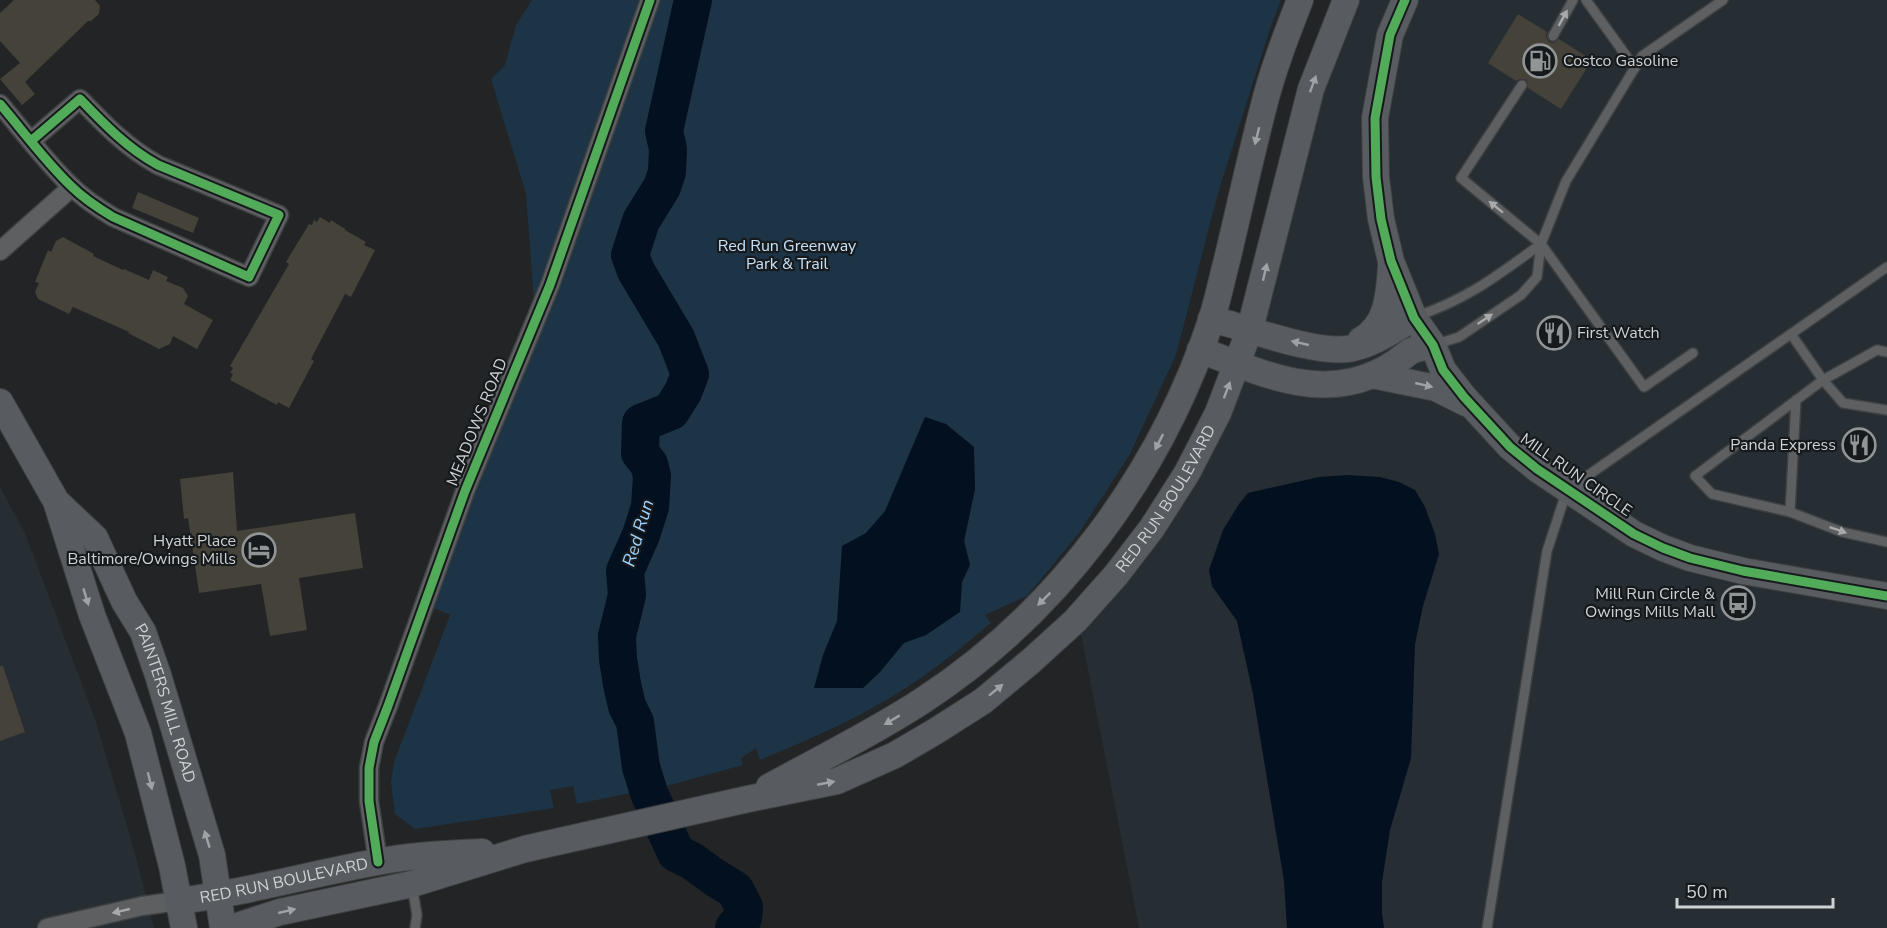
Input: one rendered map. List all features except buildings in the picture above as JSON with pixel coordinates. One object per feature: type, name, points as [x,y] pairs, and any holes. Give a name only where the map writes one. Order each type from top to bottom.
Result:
[{"type":"main road","name":"RED RUN BOULEVARD","points":[[748,798],[923,701],[965,670],[1048,596],[1087,551],[1123,502],[1152,455],[1171,418],[1211,319],[1264,106],[1281,49],[1300,0]]},
{"type":"main road","name":"RED RUN BOULEVARD","points":[[231,928],[408,871],[525,849],[748,798],[837,781],[896,754],[936,731],[982,701],[1031,661],[1075,621],[1116,575],[1152,528],[1187,473],[1213,423],[1251,329],[1311,89],[1346,0]]},
{"type":"main road","name":"MILL RUN CIRCLE","points":[[1405,0],[1390,34],[1375,117],[1376,177],[1381,219],[1391,261],[1414,318],[1433,345],[1443,369],[1472,406],[1510,447],[1537,469],[1634,534],[1663,548],[1690,558],[1771,577],[1887,596]]},
{"type":"main road","points":[[1347,349],[1367,337],[1382,318],[1388,299],[1391,261]]},
{"type":"main road","points":[[1211,319],[1313,346],[1347,349],[1366,344],[1414,318]]},
{"type":"main road","points":[[1200,350],[1273,376],[1307,384],[1334,384],[1372,375],[1395,363],[1410,351],[1433,345]]},
{"type":"main road","points":[[1372,375],[1436,388],[1472,406]]},
{"type":"main road","name":"PAINTERS MILL ROAD","points":[[0,402],[56,501],[92,615],[138,733],[172,866],[184,928]]},
{"type":"main road","name":"PAINTERS MILL ROAD","points":[[56,501],[95,538],[124,601],[143,632],[212,855],[223,928]]},
{"type":"main road","name":"RED RUN BOULEVARD","points":[[178,901],[218,896],[378,862],[408,871]]},
{"type":"street","name":"MEADOWS ROAD","points":[[378,862],[369,801],[369,768],[374,742],[465,491],[550,285],[650,0]]},
{"type":"street","points":[[0,104],[31,141],[72,187],[92,204],[113,217],[249,277],[279,215],[158,165],[140,155],[124,143],[80,99],[31,141]]},
{"type":"street","points":[[0,251],[72,187]]},
{"type":"street","name":"RED RUN BOULEVARD","points":[[47,928],[142,906],[178,901]]},
{"type":"lane","points":[[1553,36],[1573,0]]},
{"type":"lane","points":[[1586,0],[1635,68]]},
{"type":"lane","points":[[1433,345],[1459,337],[1521,295],[1537,277],[1541,244],[1566,181],[1642,56],[1723,0]]},
{"type":"lane","points":[[1522,85],[1461,178],[1541,244],[1644,387],[1693,353]]},
{"type":"lane","points":[[1414,318],[1469,295],[1541,244]]},
{"type":"lane","points":[[1487,928],[1547,550],[1568,490],[1887,267]]},
{"type":"lane","points":[[1791,334],[1823,380],[1843,403],[1887,410]]},
{"type":"lane","points":[[1884,540],[1842,532],[1790,512],[1712,494],[1695,476],[1823,380],[1877,350],[1887,352]]},
{"type":"lane","points":[[1790,512],[1796,400]]},
{"type":"lane","points":[[408,871],[417,915],[416,928]]},
{"type":"shaded area","points":[[1355,0],[1887,0],[1887,928],[1139,928],[1080,629],[1193,478],[1309,119]]},
{"type":"shaded area","points":[[925,417],[946,424],[974,447],[975,489],[964,541],[970,565],[962,582],[960,612],[926,635],[904,643],[863,688],[814,688],[823,655],[837,621],[842,546],[866,533],[885,511]]},
{"type":"shaded area","points":[[1347,475],[1380,477],[1399,482],[1415,490],[1425,507],[1435,534],[1439,554],[1423,606],[1415,644],[1411,758],[1390,830],[1382,882],[1384,928],[1287,928],[1284,881],[1253,694],[1237,621],[1212,586],[1209,570],[1223,530],[1248,493],[1319,477]]},
{"type":"shaded area","points":[[0,487],[25,533],[95,719],[135,853],[154,928],[0,928]]},
{"type":"green space","name":"Red Run Greenway Park & Trail","points":[[532,0],[1281,0],[1218,193],[1176,355],[1129,456],[1079,533],[1027,596],[985,615],[991,623],[907,688],[834,728],[760,760],[756,748],[741,758],[743,765],[670,785],[577,804],[573,786],[550,790],[554,808],[415,829],[395,814],[391,782],[394,762],[450,615],[431,607],[534,301],[526,194],[491,79],[505,65],[516,25]],"holes":[[[966,441],[975,489],[964,541],[970,565],[962,582]]]},
{"type":"waterway","name":"Red Run","points":[[693,0],[664,131],[668,149],[667,172],[662,187],[641,221],[630,255],[636,271],[676,338],[690,374],[683,392],[671,411],[641,423],[640,453],[649,464],[652,476],[650,507],[641,535],[625,571],[627,595],[617,636],[618,659],[627,706],[635,722],[641,767],[649,793],[676,853],[735,890],[744,907],[743,918],[734,928]]},
{"type":"cycle path","points":[[378,862],[369,801],[369,768],[374,742],[465,491],[550,285],[650,0]]},
{"type":"cycle path","points":[[1405,0],[1390,35],[1375,118],[1376,177],[1381,219],[1391,261],[1414,318],[1433,345],[1443,370],[1464,397],[1510,447],[1537,469],[1634,534],[1663,548],[1690,558],[1743,571],[1887,596]]},
{"type":"cycle path","points":[[0,104],[43,156],[61,176],[96,206],[113,217],[249,277],[279,215],[158,165],[126,143],[80,99],[31,141]]},
{"type":"place","name":"Costco Gasoline","points":[[1540,61]]},
{"type":"place","name":"First Watch","points":[[1554,333]]},
{"type":"place","name":"Panda Express","points":[[1859,445]]},
{"type":"place","name":"Hyatt Place Baltimore/Owings Mills","points":[[259,550]]},
{"type":"place","name":"Mill Run Circle & Owings Mills Mall","points":[[1738,603]]}]
